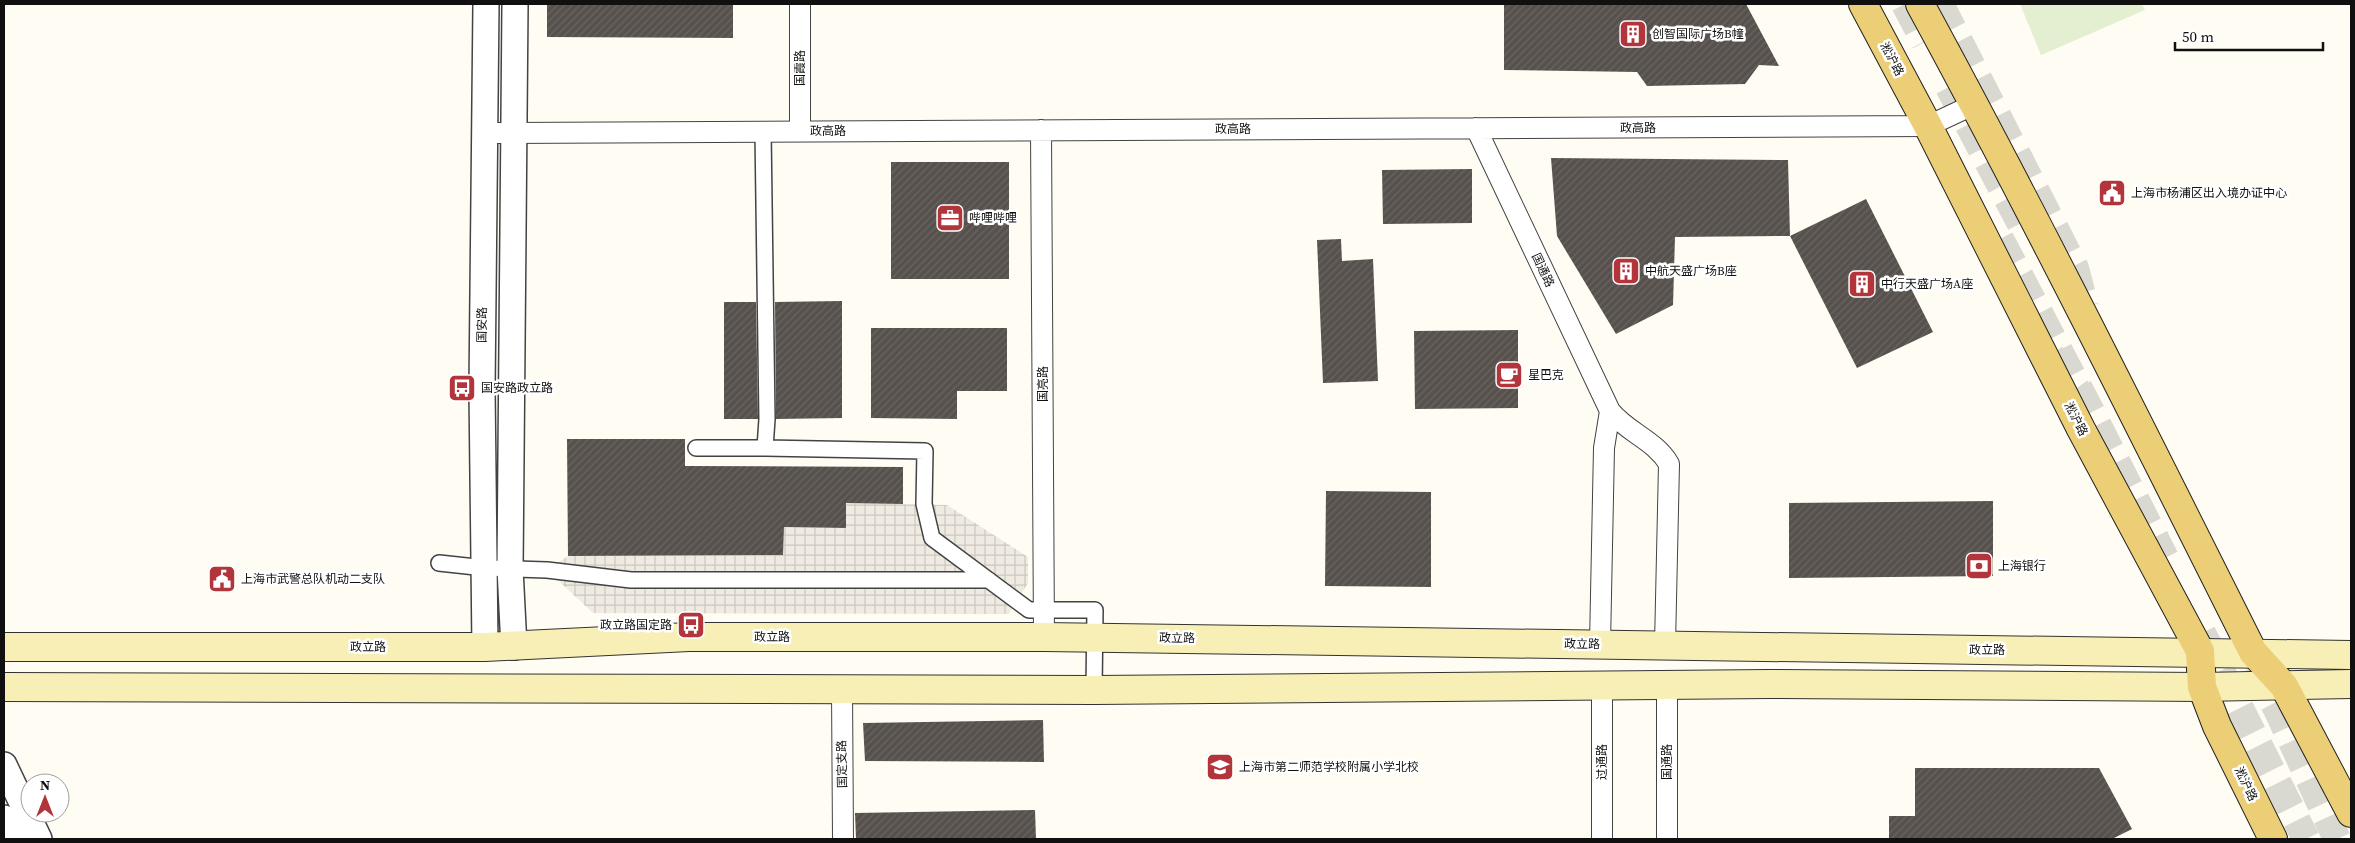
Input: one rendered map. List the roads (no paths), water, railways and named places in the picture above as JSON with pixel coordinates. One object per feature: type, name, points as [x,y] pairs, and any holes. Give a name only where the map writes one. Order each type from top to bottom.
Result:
[{"type":"main road","name":"淞沪路","points":[[1863,4],[1928,126],[2081,429],[2200,651],[2202,687],[2217,726],[2273,839]]},
{"type":"main road","points":[[1920,4],[1975,104],[2125,396],[2252,652],[2284,686],[2351,813]]},
{"type":"main road","name":"政立路","points":[[4,647],[514,647],[689,637],[1094,637],[1666,645],[1855,650],[2200,651],[2351,655]]},
{"type":"main road","points":[[4,687],[429,690],[842,688],[1094,690],[1602,685],[2202,687],[2351,684]]},
{"type":"street","name":"国安路","points":[[486,4],[482,389],[486,647]]},
{"type":"street","points":[[514,4],[510,569],[514,647]]},
{"type":"street","name":"国霞路","points":[[800,4],[800,131]]},
{"type":"street","name":"政高路","points":[[486,133],[1928,126],[1975,104]]},
{"type":"street","name":"国通路","points":[[1476,128],[1610,411],[1621,424],[1652,444],[1663,454],[1669,464],[1666,645]]},
{"type":"street","name":"国亮路","points":[[1041,130],[1044,637]]},
{"type":"street","points":[[763,131],[767,419],[765,448]]},
{"type":"street","points":[[1600,644],[1604,448],[1610,411]]},
{"type":"street","points":[[696,448],[925,451],[924,504],[932,538],[1029,610],[1095,610],[1094,690]]},
{"type":"street","points":[[439,563],[485,568],[547,570],[631,580],[989,580]]},
{"type":"street","name":"过通路","points":[[1602,685],[1602,839]]},
{"type":"street","name":"国通路","points":[[1667,685],[1667,839]]},
{"type":"street","name":"国定支路","points":[[842,688],[843,839]]},
{"type":"street","points":[[4,766],[39,839]]},
{"type":"street","points":[[4,818],[15,839]]},
{"type":"tunnel","points":[[1905,4],[1925,42]]},
{"type":"tunnel","points":[[1940,4],[2075,268],[2085,307]]},
{"type":"tunnel","points":[[1949,87],[2022,226]]},
{"type":"tunnel","points":[[2000,239],[2165,558]]},
{"type":"tunnel","points":[[2051,355],[2087,404]]},
{"type":"tunnel","points":[[2202,633],[2306,839]]},
{"type":"tunnel","points":[[2254,666],[2277,709],[2337,839]]},
{"type":"place","name":"创智国际广场B幢","points":[[1633,34]]},
{"type":"place","name":"上海市杨浦区出入境办证中心","points":[[2112,193]]},
{"type":"place","name":"哔哩哔哩","points":[[950,218]]},
{"type":"place","name":"中航天盛广场B座","points":[[1626,271]]},
{"type":"place","name":"中行天盛广场A座","points":[[1862,284]]},
{"type":"place","name":"星巴克","points":[[1509,375]]},
{"type":"place","name":"国安路政立路","points":[[462,388]]},
{"type":"place","name":"上海银行","points":[[1979,566]]},
{"type":"place","name":"上海市武警总队机动二支队","points":[[222,579]]},
{"type":"place","name":"政立路国定路","points":[[691,625]]},
{"type":"place","name":"上海市第二师范学校附属小学北校","points":[[1220,767]]}]
